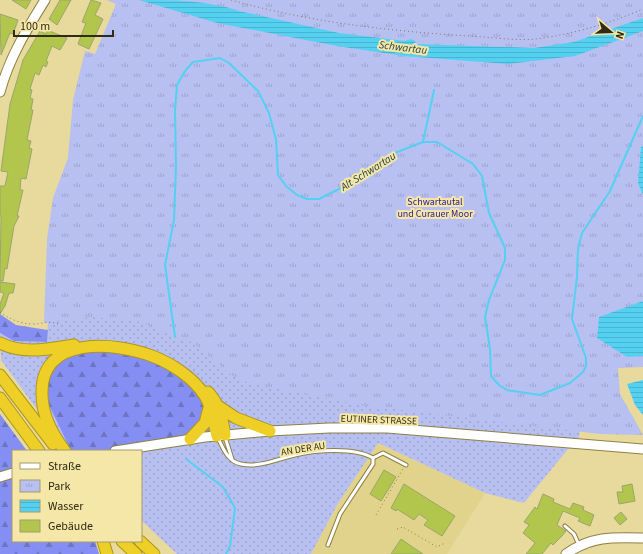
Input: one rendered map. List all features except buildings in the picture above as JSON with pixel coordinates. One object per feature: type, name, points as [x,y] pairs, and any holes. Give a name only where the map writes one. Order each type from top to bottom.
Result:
[{"type":"highway","points":[[0,343],[21,350],[36,350],[96,342],[113,342],[134,345],[158,354],[185,370],[203,387],[214,406],[236,418],[270,430]]},
{"type":"highway","points":[[64,450],[56,439],[47,422],[42,404],[42,383],[46,372],[52,363],[64,353],[75,349],[107,345],[131,349],[153,356],[171,365],[184,374],[200,389],[222,416],[221,436]]},
{"type":"highway","points":[[0,375],[57,450]]},
{"type":"highway","points":[[0,398],[38,450]]},
{"type":"highway","points":[[190,439],[205,423],[214,406]]},
{"type":"highway","points":[[103,542],[107,554]]},
{"type":"highway","points":[[123,542],[136,554]]},
{"type":"highway","points":[[141,542],[154,554]]},
{"type":"main road","points":[[0,92],[5,72],[45,0]]},
{"type":"main road","name":"EUTINER STRASSE","points":[[121,450],[190,439],[270,430],[386,428],[643,449]]},
{"type":"main road","points":[[0,477],[12,473]]},
{"type":"main road","points":[[566,554],[579,545],[602,538],[643,538]]},
{"type":"lane","points":[[221,436],[232,460]]},
{"type":"lane","points":[[221,436],[225,454],[232,460]]},
{"type":"lane","name":"AN DER AU","points":[[232,460],[240,464],[264,464],[295,455],[326,451],[365,454],[373,458],[383,453],[406,465]]},
{"type":"lane","points":[[328,545],[340,514],[373,464],[373,458]]},
{"type":"lane","points":[[565,526],[574,534],[579,545]]},
{"type":"path","points":[[231,0],[263,9],[323,22],[394,30],[533,39],[562,35],[597,26],[643,9]]},
{"type":"path","points":[[0,312],[20,322],[34,324],[50,320],[58,324]]},
{"type":"path","points":[[376,516],[406,465]]},
{"type":"path","points":[[397,529],[404,527],[437,547],[445,543]]},
{"type":"shaded area","points":[[378,443],[485,493],[447,554],[311,554],[337,505]]},
{"type":"green space","name":"Schwartautal und Curauer Moor","points":[[107,0],[643,0],[643,367],[618,368],[620,394],[643,435],[600,434],[360,405],[251,384],[231,375],[191,341],[188,343],[140,322],[92,317],[44,323],[47,239],[53,198],[68,158],[73,100],[85,51],[95,54],[116,4]]},
{"type":"green space","points":[[117,0],[586,354],[578,448],[568,449],[524,503],[485,493],[378,443],[337,505],[311,554],[177,554],[142,521],[142,450],[108,450],[174,438],[47,401],[71,450],[69,450],[1,360],[0,333],[14,341],[47,342],[51,254]]},
{"type":"green space","points":[[0,314],[16,325],[48,330],[47,342],[14,341],[0,333]]},
{"type":"green space","points":[[78,347],[154,352],[179,363],[199,380],[215,431],[108,450],[71,450],[47,401],[47,357]]},
{"type":"green space","points":[[0,414],[26,450],[12,450],[12,542],[95,542],[99,554],[0,554]]},
{"type":"water","name":"Schwartau","points":[[139,0],[203,3],[227,7],[339,33],[405,41],[411,39],[415,41],[416,44],[534,48],[574,42],[643,18],[643,31],[575,56],[508,64],[404,56],[337,46],[217,23]]},
{"type":"water","points":[[643,146],[643,195],[638,183],[641,147]]},
{"type":"water","points":[[643,301],[643,356],[627,357],[597,338],[599,317]]},
{"type":"water","points":[[643,380],[643,415],[635,405],[627,384]]},
{"type":"waterway","name":"Alt Schwartau","points":[[175,337],[165,265],[174,220],[176,166],[175,110],[177,85],[185,71],[193,62],[220,58],[229,63],[258,91],[269,113],[276,139],[278,175],[286,186],[297,195],[307,199],[319,199],[347,185],[392,154],[423,142],[437,142],[473,164],[482,176],[489,213],[505,248],[505,260],[489,300],[485,317],[490,349],[491,376],[499,385],[507,390],[540,395],[570,383],[583,372],[586,366],[586,358],[572,319],[577,277],[578,248],[582,233],[610,191],[643,116]]},
{"type":"waterway","points":[[423,142],[434,90]]},
{"type":"waterway","name":"Alt Schwartau","points":[[186,459],[223,487],[235,508],[230,546],[226,554]]}]
